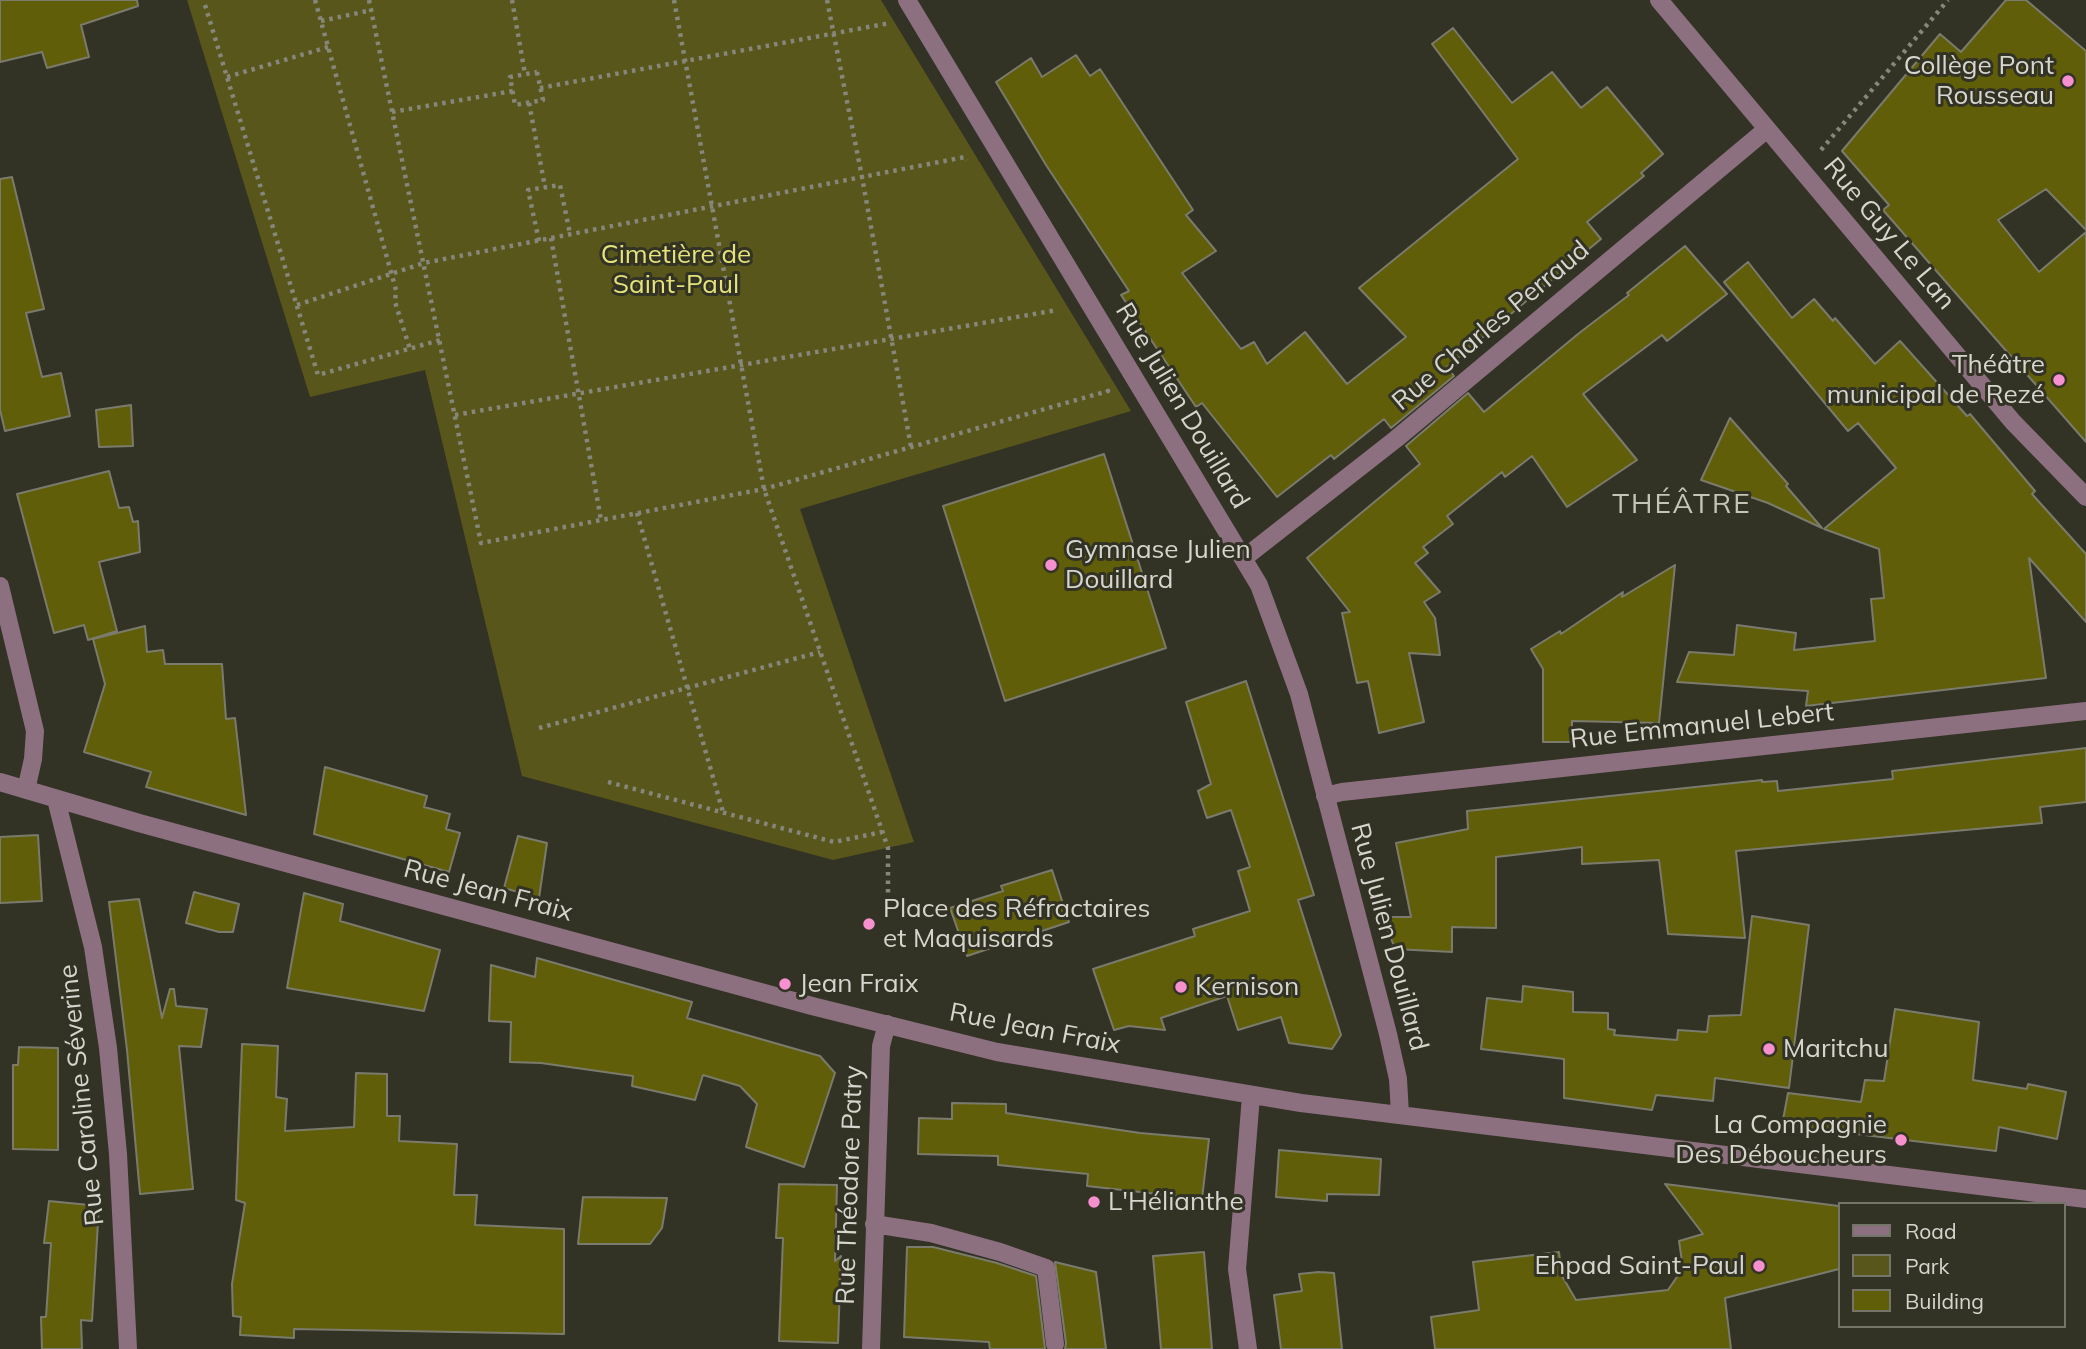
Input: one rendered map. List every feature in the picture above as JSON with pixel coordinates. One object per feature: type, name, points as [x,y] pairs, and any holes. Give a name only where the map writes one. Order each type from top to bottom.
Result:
[{"type":"street","name":"Rue Julien Douillard","points":[[906,0],[1259,585],[1299,694],[1388,1034],[1398,1079],[1400,1114]]},
{"type":"street","name":"Rue Guy Le Lan","points":[[1659,0],[2013,422],[2086,497]]},
{"type":"street","name":"Rue Charles Perraud","points":[[1244,558],[1396,439],[1767,129]]},
{"type":"street","points":[[0,586],[35,731],[33,759],[26,790]]},
{"type":"street","name":"Rue Emmanuel Lebert","points":[[1325,796],[1356,790],[2086,711]]},
{"type":"street","name":"Rue Jean Fraix","points":[[0,782],[491,919],[997,1052],[1251,1096],[2086,1199]]},
{"type":"street","name":"Rue Caroline Séverine","points":[[56,799],[93,947],[108,1048],[118,1154],[128,1349]]},
{"type":"street","name":"Rue Théodore Patry","points":[[871,1349],[881,1046],[887,1024]]},
{"type":"street","points":[[1248,1349],[1237,1269],[1251,1096]]},
{"type":"street","points":[[874,1224],[931,1233],[1046,1268],[1055,1344]]},
{"type":"path","points":[[315,0],[396,290],[395,302],[410,349]]},
{"type":"path","points":[[369,0],[481,543],[764,489],[1108,391],[1101,379]]},
{"type":"path","points":[[512,0],[525,74]]},
{"type":"path","points":[[674,0],[764,489],[888,848],[888,897]]},
{"type":"path","points":[[827,0],[911,447]]},
{"type":"path","points":[[1800,169],[1826,145],[1948,0]]},
{"type":"path","points":[[205,5],[318,375],[440,340]]},
{"type":"path","points":[[321,21],[372,10]]},
{"type":"path","points":[[540,88],[894,22]]},
{"type":"path","points":[[227,77],[328,47]]},
{"type":"path","points":[[537,72],[540,88],[543,100],[515,105],[510,77],[537,72]]},
{"type":"path","points":[[392,112],[513,91]]},
{"type":"path","points":[[528,103],[545,187]]},
{"type":"path","points":[[297,305],[424,263],[965,157],[972,169]]},
{"type":"path","points":[[539,241],[528,190],[560,185],[570,234]]},
{"type":"path","points":[[551,238],[601,520]]},
{"type":"path","points":[[1050,298],[1064,321]]},
{"type":"path","points":[[455,415],[1057,310]]},
{"type":"path","points":[[637,513],[723,812]]},
{"type":"path","points":[[539,728],[820,652]]},
{"type":"path","points":[[608,782],[834,842],[882,832]]},
{"type":"green space","name":"Cimetière de Saint-Paul","points":[[187,0],[881,0],[1131,411],[800,509],[914,842],[833,860],[522,776],[425,370],[310,397]]},
{"type":"building","points":[[0,0],[137,0],[138,6],[81,25],[89,57],[47,68],[42,52],[0,62]]},
{"type":"building","points":[[2006,0],[2026,0],[2086,51],[2086,230],[2046,189],[1998,220],[2039,272],[2086,232],[2086,442],[1883,210],[1889,205],[1842,151],[1940,34],[1961,52]]},
{"type":"building","points":[[1453,28],[1512,103],[1552,72],[1581,108],[1607,87],[1663,154],[1641,173],[1644,176],[1587,222],[1601,239],[1447,367],[1454,376],[1391,428],[1384,419],[1334,459],[1331,455],[1277,497],[1202,403],[1196,407],[1121,295],[1129,291],[1046,165],[996,82],[1031,58],[1042,77],[1076,55],[1090,76],[1100,69],[1193,210],[1186,215],[1216,251],[1182,273],[1241,349],[1254,342],[1267,364],[1305,332],[1347,384],[1406,337],[1359,288],[1518,159],[1432,44]]},
{"type":"building","points":[[12,177],[44,309],[26,313],[42,377],[61,373],[70,416],[5,431],[0,410],[0,179]]},
{"type":"building","points":[[1685,246],[1727,294],[1667,341],[1662,335],[1583,394],[1637,460],[1567,507],[1532,456],[1505,477],[1502,472],[1447,516],[1453,524],[1423,547],[1428,553],[1415,563],[1440,592],[1424,602],[1435,618],[1440,655],[1409,653],[1424,722],[1379,733],[1368,681],[1357,683],[1342,613],[1350,612],[1307,558],[1420,464],[1406,446],[1468,393],[1484,412],[1629,295],[1627,293]]},
{"type":"building","points":[[1748,262],[1792,318],[1814,299],[1833,321],[1835,318],[1875,364],[1900,341],[1967,416],[1970,414],[2035,491],[2032,494],[2086,554],[2086,622],[2029,558],[2046,678],[1806,706],[1808,691],[1677,682],[1689,652],[1734,655],[1737,625],[1796,633],[1794,650],[1875,641],[1871,599],[1884,598],[1879,549],[1824,529],[1896,468],[1858,423],[1848,431],[1724,282]]},
{"type":"building","points":[[131,405],[133,446],[99,447],[96,410]]},
{"type":"building","points":[[1730,418],[1788,484],[1786,486],[1822,528],[1768,503],[1701,480]]},
{"type":"building","name":"Gymnase Julien Douillard","points":[[1104,454],[1166,648],[1005,701],[943,506]]},
{"type":"building","points":[[109,471],[119,508],[129,507],[133,522],[138,521],[140,552],[99,562],[117,631],[88,640],[84,625],[54,633],[17,494]]},
{"type":"building","points":[[1675,565],[1659,723],[1572,721],[1572,742],[1543,742],[1543,669],[1531,649],[1560,631],[1561,634],[1623,592],[1622,597]]},
{"type":"building","points":[[145,626],[147,652],[163,650],[165,664],[222,664],[226,719],[235,718],[246,815],[146,787],[151,772],[84,752],[105,684],[93,639]]},
{"type":"building","points":[[1246,681],[1314,895],[1298,900],[1341,1035],[1332,1049],[1289,1043],[1281,1017],[1238,1030],[1227,996],[1161,1018],[1165,1030],[1129,1026],[1114,1030],[1093,969],[1195,936],[1193,929],[1250,911],[1238,871],[1250,867],[1231,810],[1207,818],[1198,791],[1211,784],[1186,702]]},
{"type":"building","points":[[2086,748],[2086,802],[2040,807],[2042,823],[1736,851],[1745,938],[1668,934],[1659,860],[1582,864],[1582,847],[1496,857],[1496,928],[1452,927],[1452,952],[1395,949],[1383,917],[1411,917],[1396,843],[1468,829],[1467,811],[1762,780],[1777,781],[1778,791],[1893,779],[1892,771]]},
{"type":"building","points":[[325,767],[427,796],[424,807],[450,814],[446,829],[460,833],[449,872],[314,834]]},
{"type":"building","points":[[38,835],[42,901],[0,903],[0,837]]},
{"type":"building","points":[[518,836],[547,843],[539,898],[504,888]]},
{"type":"building","points":[[1052,870],[1069,922],[967,956],[950,908],[1003,891],[1001,886]]},
{"type":"building","points":[[194,892],[239,904],[233,932],[219,932],[186,923]]},
{"type":"building","points":[[304,893],[343,904],[340,921],[440,950],[424,1011],[287,988]]},
{"type":"building","points":[[139,899],[162,1018],[170,989],[174,989],[176,1006],[207,1009],[201,1047],[179,1046],[193,1189],[140,1194],[127,1050],[109,902]]},
{"type":"building","points":[[1752,916],[1809,925],[1789,1088],[1715,1078],[1713,1101],[1656,1095],[1652,1110],[1564,1098],[1564,1059],[1481,1049],[1487,998],[1522,1002],[1523,986],[1573,992],[1573,1012],[1608,1013],[1608,1029],[1615,1030],[1614,1035],[1677,1040],[1678,1030],[1707,1032],[1709,1016],[1741,1015]]},
{"type":"building","points":[[537,958],[692,1002],[687,1018],[820,1056],[835,1073],[804,1167],[746,1147],[757,1104],[740,1086],[703,1075],[695,1100],[632,1086],[633,1076],[541,1063],[510,1062],[511,1022],[489,1021],[491,965],[535,977]]},
{"type":"building","points":[[1895,1009],[1979,1022],[1973,1080],[2027,1089],[2028,1084],[2066,1092],[2057,1139],[1999,1127],[1996,1151],[1782,1125],[1788,1093],[1861,1102],[1865,1080],[1884,1081]]},
{"type":"building","points":[[242,1044],[278,1046],[276,1097],[287,1099],[285,1131],[354,1127],[356,1073],[387,1074],[387,1116],[400,1116],[399,1141],[457,1144],[454,1195],[477,1195],[475,1225],[564,1229],[564,1334],[294,1329],[294,1338],[240,1335],[241,1317],[233,1316],[232,1284],[245,1203],[236,1200]]},
{"type":"building","points":[[19,1047],[58,1048],[58,1150],[13,1149],[13,1065],[18,1065]]},
{"type":"building","points":[[952,1103],[1006,1104],[1006,1113],[1140,1133],[1209,1139],[1202,1199],[1087,1186],[1088,1174],[998,1165],[998,1156],[918,1154],[919,1118],[952,1119]]},
{"type":"building","points":[[1279,1150],[1381,1159],[1379,1195],[1327,1194],[1327,1201],[1276,1197]]},
{"type":"building","points":[[779,1184],[837,1185],[835,1261],[841,1256],[838,1343],[779,1341],[783,1238],[776,1238]]},
{"type":"building","name":"Ehpad Saint-Paul","points":[[1665,1184],[1838,1206],[1838,1269],[1725,1298],[1731,1349],[1435,1349],[1431,1317],[1479,1310],[1473,1262],[1559,1252],[1562,1276],[1576,1300],[1668,1290],[1683,1268],[1679,1241],[1703,1234]]},
{"type":"building","points":[[583,1197],[667,1198],[662,1228],[650,1244],[578,1244]]},
{"type":"building","points":[[49,1201],[99,1206],[92,1321],[81,1320],[82,1349],[42,1349],[41,1317],[46,1317],[51,1243],[44,1243]]},
{"type":"building","points":[[907,1247],[933,1247],[1036,1276],[1045,1349],[990,1349],[989,1342],[904,1337]]},
{"type":"building","points":[[1204,1252],[1212,1349],[1161,1349],[1153,1256]]},
{"type":"building","points":[[1055,1262],[1096,1272],[1106,1349],[1065,1349]]},
{"type":"building","points":[[1334,1273],[1342,1349],[1281,1349],[1274,1295],[1302,1291],[1299,1274]]},
{"type":"place","name":"Collège Pont Rousseau","points":[[2068,81]]},
{"type":"place","name":"Théâtre municipal de Rezé","points":[[2059,380]]},
{"type":"place","name":"Gymnase Julien Douillard","points":[[1051,565]]},
{"type":"place","name":"Place des Réfractaires et Maquisards","points":[[869,924]]},
{"type":"place","name":"Jean Fraix","points":[[785,984]]},
{"type":"place","name":"Kernison","points":[[1181,987]]},
{"type":"place","name":"Maritchu","points":[[1769,1049]]},
{"type":"place","name":"La Compagnie Des Déboucheurs","points":[[1901,1140]]},
{"type":"place","name":"L'Hélianthe","points":[[1094,1202]]},
{"type":"place","name":"Ehpad Saint-Paul","points":[[1759,1266]]},
{"type":"district","name":"THÉÂTRE","points":[[1682,505]]}]
